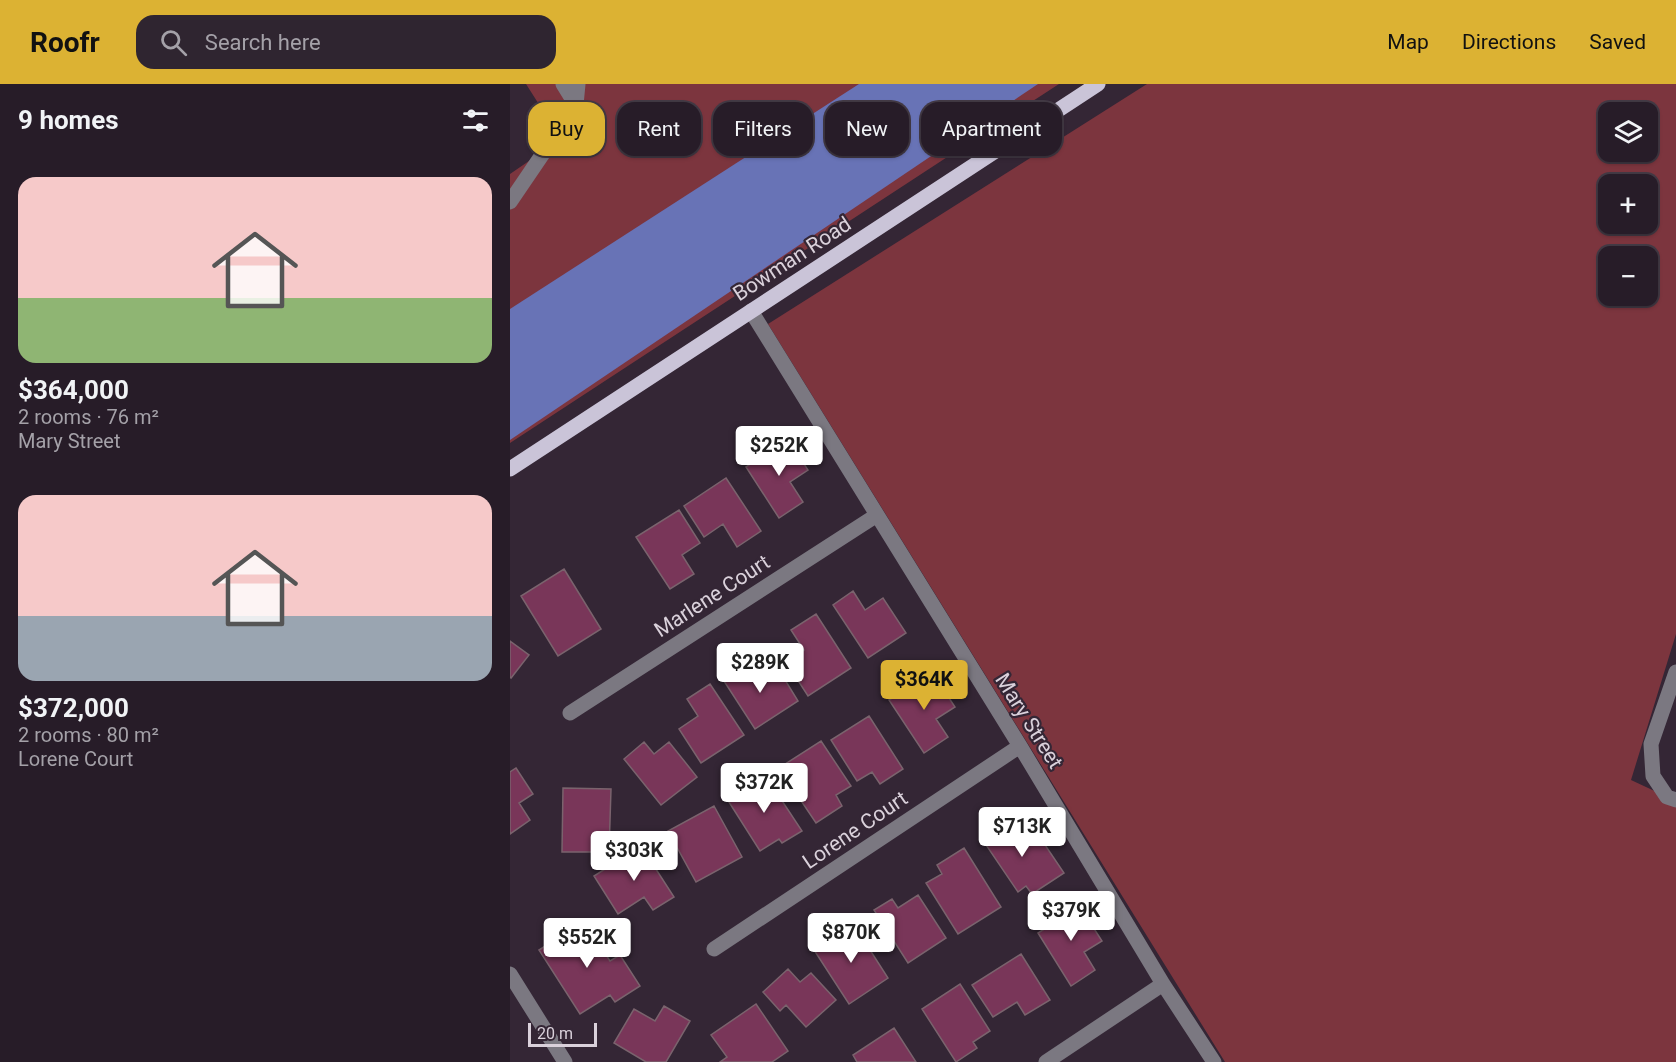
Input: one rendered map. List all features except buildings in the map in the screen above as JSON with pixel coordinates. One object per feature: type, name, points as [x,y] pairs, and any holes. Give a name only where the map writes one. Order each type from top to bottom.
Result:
[{"type":"main road","name":"Bowman Road","points":[[510,470],[1098,84]]},
{"type":"street","points":[[562,84],[574,102]]},
{"type":"street","points":[[576,102],[578,84]]},
{"type":"street","points":[[510,202],[541,156]]},
{"type":"street","name":"Mary Street","points":[[752,310],[1020,746],[1163,984],[1214,1062]]},
{"type":"street","name":"Marlene Court","points":[[570,713],[877,515]]},
{"type":"street","points":[[1676,672],[1651,744],[1653,776],[1667,797],[1676,800]]},
{"type":"street","name":"Lorene Court","points":[[714,950],[1020,746]]},
{"type":"street","points":[[510,974],[565,1062]]},
{"type":"street","points":[[1046,1062],[1163,984]]},
{"type":"shaded area","points":[[526,84],[1059,84],[1031,102],[921,102],[921,156],[949,156],[510,443],[510,174],[536,156],[605,156],[605,102],[537,102]]},
{"type":"shaded area","points":[[1147,84],[1676,84],[1676,634],[1631,780],[1676,801],[1676,1062],[1225,1062],[768,324],[1033,156],[1062,156],[1062,138]]},
{"type":"water","points":[[859,84],[1038,84],[1011,102],[921,102],[921,156],[931,156],[510,440],[510,309],[747,156],[813,156],[813,114],[825,106],[825,156],[909,156],[909,102],[831,102]]}]
